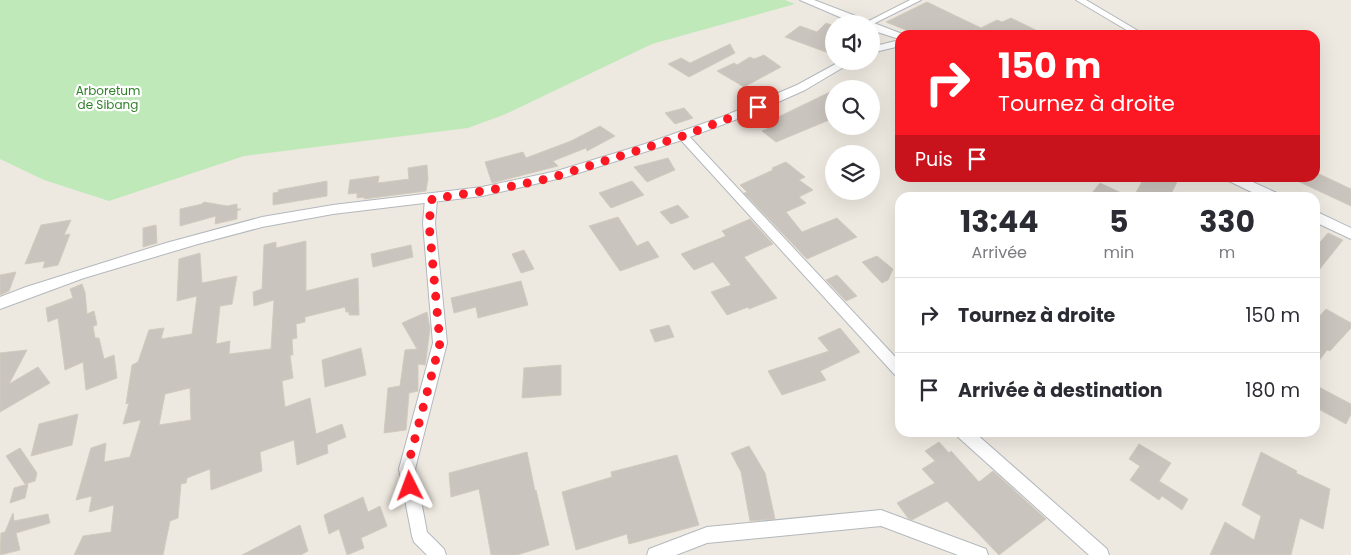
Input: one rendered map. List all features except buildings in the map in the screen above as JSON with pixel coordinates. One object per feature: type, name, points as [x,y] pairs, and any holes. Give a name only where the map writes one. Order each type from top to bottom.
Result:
[{"type":"street","points":[[805,0],[840,15]]},
{"type":"street","points":[[880,18],[917,0]]},
{"type":"street","points":[[1080,0],[1132,30]]},
{"type":"street","points":[[880,29],[895,34]]},
{"type":"street","points":[[880,33],[888,32]]},
{"type":"street","points":[[880,45],[889,39],[888,32]]},
{"type":"street","points":[[880,48],[895,44]]},
{"type":"street","points":[[0,303],[99,268],[228,231],[308,213],[432,199],[551,178],[683,136],[800,89],[833,70]]},
{"type":"street","points":[[683,136],[895,366]]},
{"type":"street","points":[[1242,182],[1263,192]]},
{"type":"street","points":[[432,199],[429,223],[440,343],[407,469],[420,536],[438,555]]},
{"type":"street","points":[[1320,218],[1351,234]]},
{"type":"street","points":[[969,437],[1101,555]]},
{"type":"street","points":[[655,555],[707,535],[881,518],[980,555]]},
{"type":"green space","name":"Arboretum de Sibang","points":[[0,0],[785,0],[795,4],[652,44],[506,114],[468,128],[244,156],[109,201],[44,180],[0,159]]},
{"type":"route","points":[[410,486],[407,469],[440,343],[429,223],[432,199],[551,178],[683,136],[758,107]]}]
